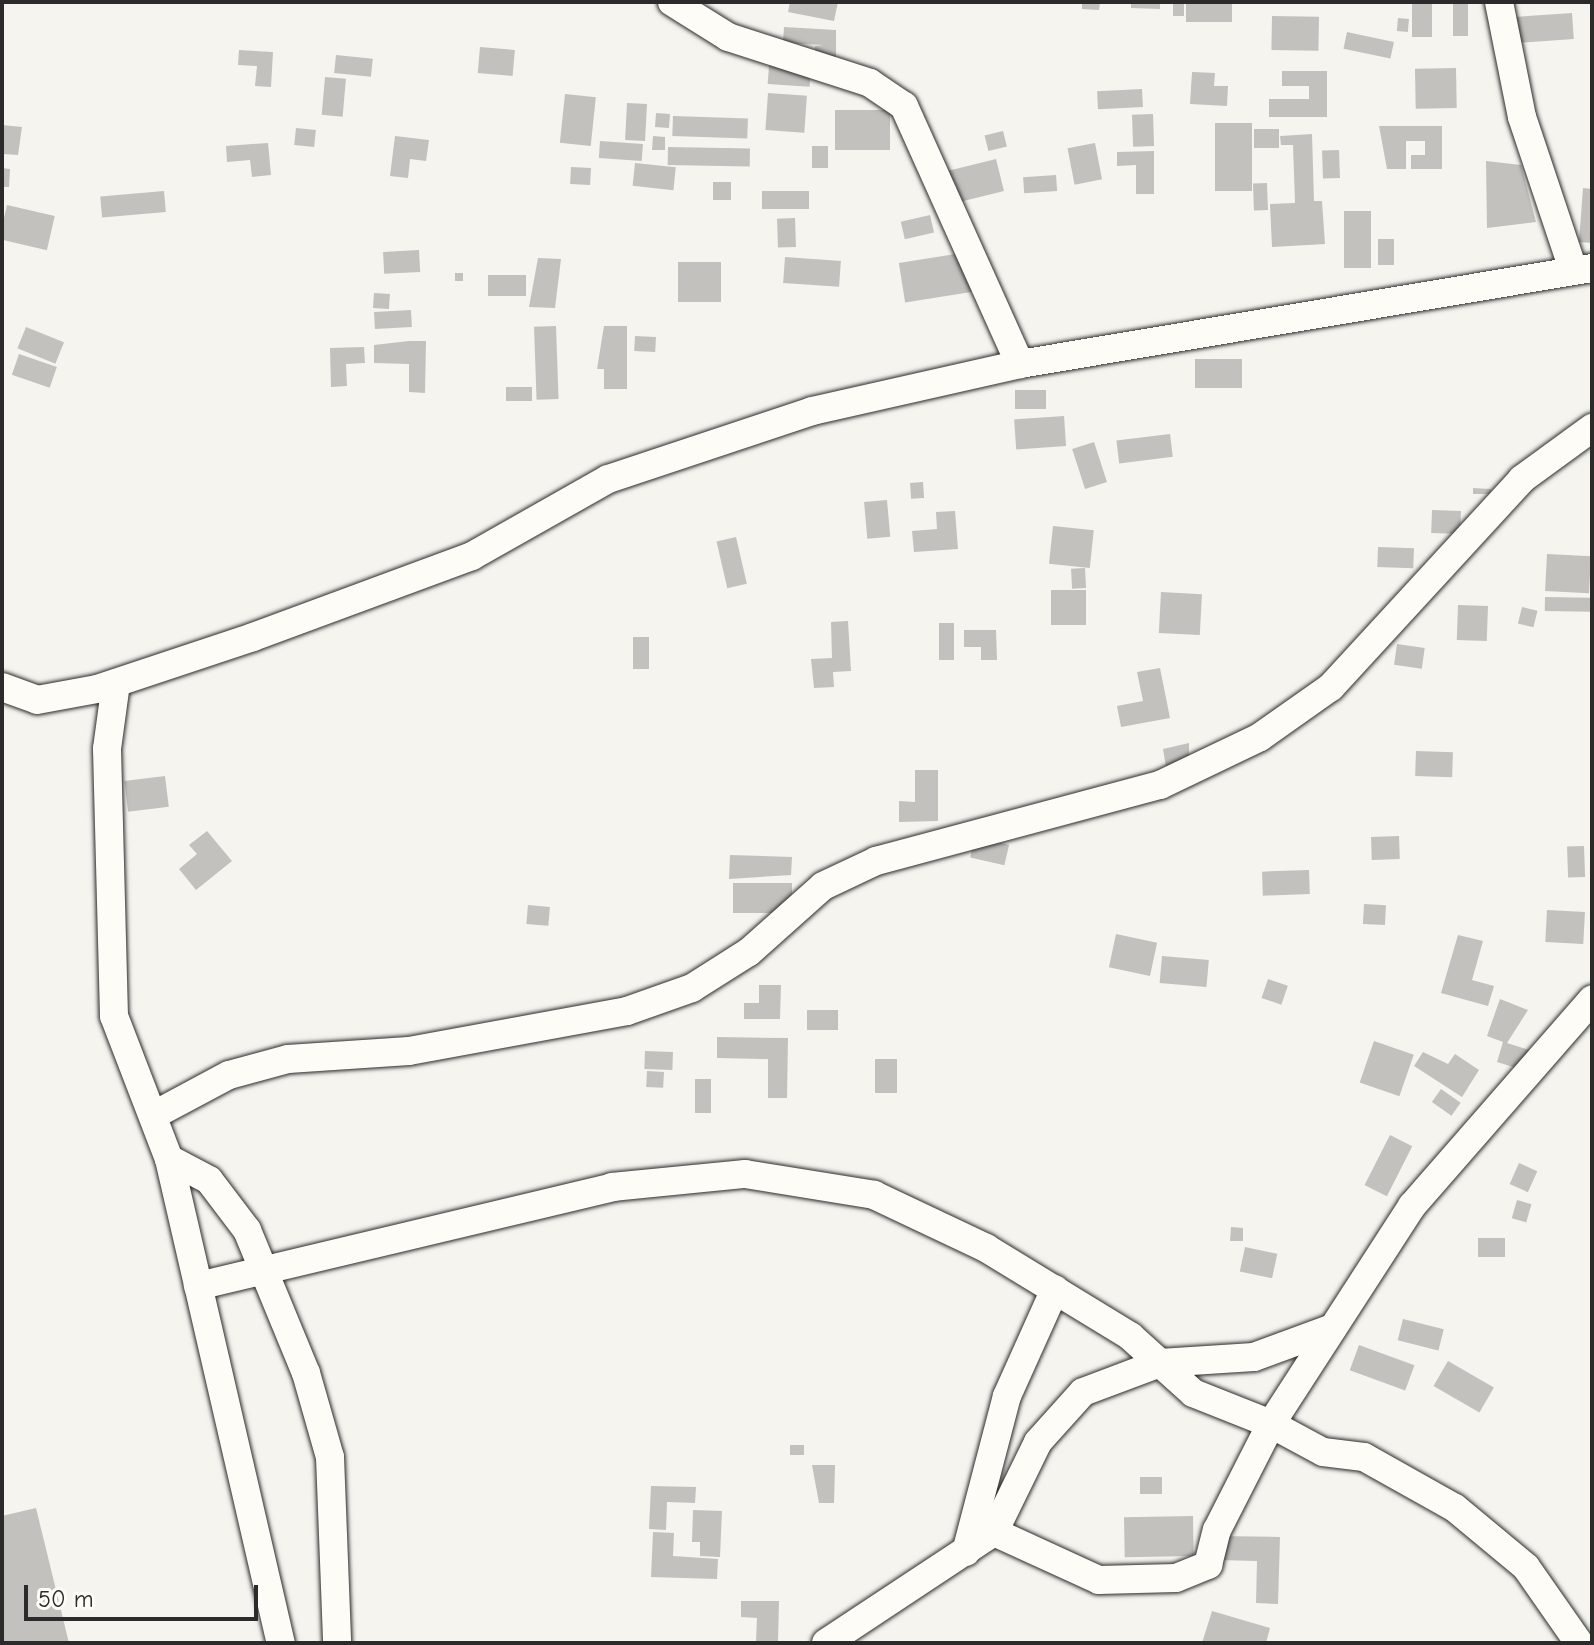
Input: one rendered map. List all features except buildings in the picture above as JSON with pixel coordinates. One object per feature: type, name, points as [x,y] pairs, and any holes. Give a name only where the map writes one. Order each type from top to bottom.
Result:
[{"type":"street","points":[[2,687],[37,700],[116,683],[472,556],[608,479],[698,443],[1020,364],[1583,269],[1522,117],[1499,2]]},
{"type":"street","points":[[684,5],[728,37],[870,83],[904,106],[1020,364]]},
{"type":"street","points":[[154,1115],[229,1075],[288,1059],[409,1051],[627,1011],[692,988],[749,952],[823,886],[876,861],[1160,785],[1217,758],[1331,687],[1522,479],[1592,428]]},
{"type":"street","points":[[116,683],[107,749],[114,1016],[169,1159],[281,1643]]},
{"type":"street","points":[[994,1532],[1099,1580],[1176,1578],[1208,1565],[1217,1530],[1271,1424],[1412,1206],[1592,1000]]},
{"type":"street","points":[[169,1159],[209,1180],[247,1230],[306,1373],[330,1457],[337,1643]]},
{"type":"street","points":[[198,1286],[262,1268],[612,1187],[745,1174],[874,1195],[1055,1289],[1160,1363],[1193,1393],[1271,1424],[1323,1452],[1364,1457],[1455,1508],[1526,1567],[1579,1643]]},
{"type":"street","points":[[966,1552],[1007,1396],[1055,1289]]},
{"type":"street","points":[[826,1643],[994,1532],[1038,1442],[1083,1392],[1160,1363],[1254,1357],[1333,1328]]}]
